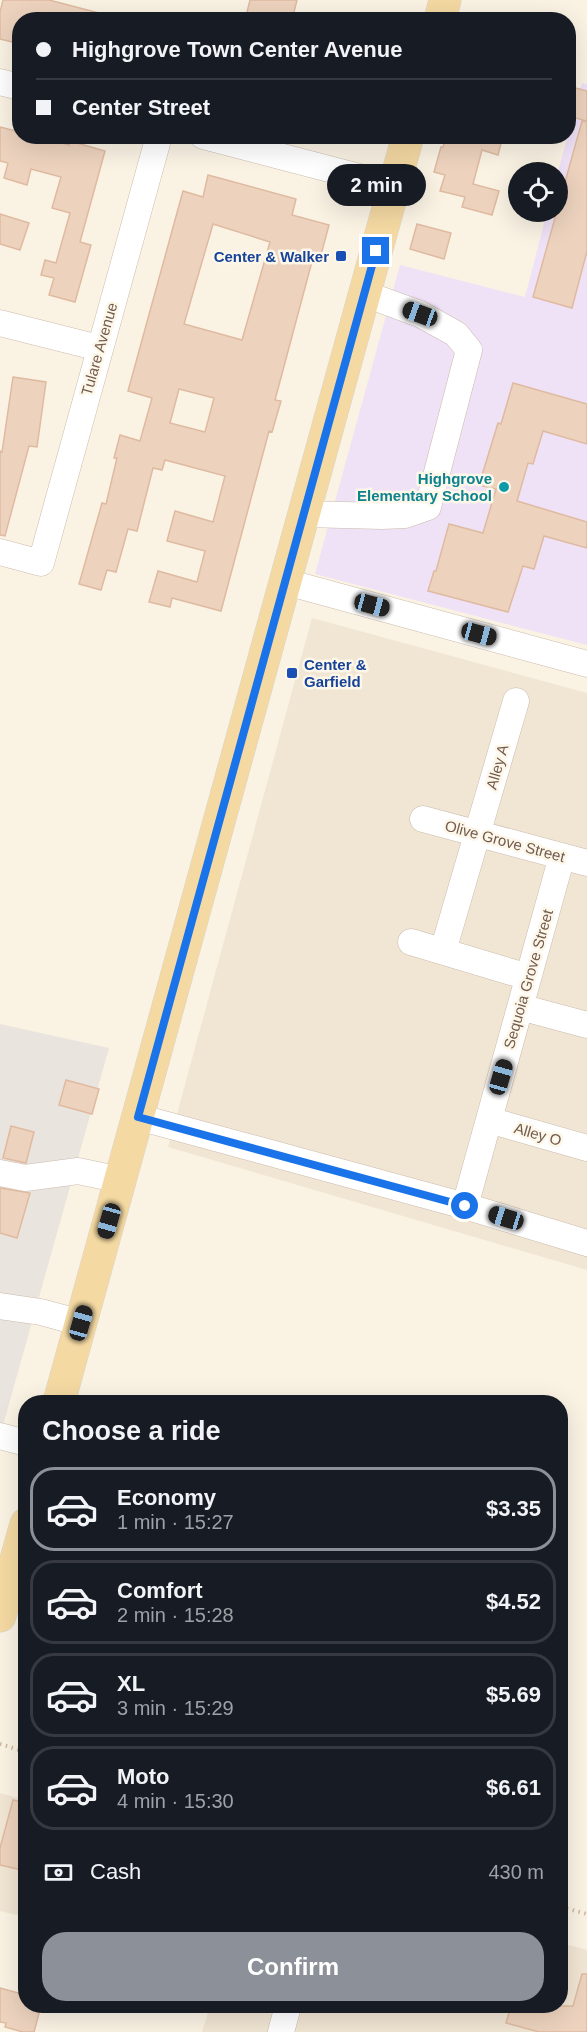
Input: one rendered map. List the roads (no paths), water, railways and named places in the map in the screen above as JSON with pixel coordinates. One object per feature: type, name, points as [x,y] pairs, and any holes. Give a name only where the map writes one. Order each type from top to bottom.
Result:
[{"type":"main road","points":[[61,1395],[406,144]]},
{"type":"main road","points":[[0,1616],[18,1552]]},
{"type":"street","name":"Tulare Avenue","points":[[0,552],[41,562],[157,144]]},
{"type":"street","points":[[234,144],[394,186]]},
{"type":"street","points":[[304,514],[393,516],[405,515],[428,507],[469,350],[456,334],[420,314],[365,294]]},
{"type":"street","points":[[0,322],[99,348]]},
{"type":"street","points":[[286,582],[587,664]]},
{"type":"street","name":"Alley A","points":[[443,951],[516,701]]},
{"type":"street","name":"Olive Grove Street","points":[[423,819],[587,863]]},
{"type":"street","name":"Sequoia Grove Street","points":[[465,1206],[562,856]]},
{"type":"street","points":[[411,942],[528,977]]},
{"type":"street","points":[[520,1007],[587,1025]]},
{"type":"street","points":[[138,1117],[465,1206],[587,1243]]},
{"type":"street","name":"Alley O","points":[[489,1120],[587,1148]]},
{"type":"street","points":[[0,1173],[25,1178],[78,1171],[121,1179]]},
{"type":"street","points":[[0,1306],[81,1323]]},
{"type":"street","points":[[0,1436],[18,1441]]},
{"type":"street","points":[[281,2032],[286,2013]]},
{"type":"place","name":"Center & Walker","points":[[341,256]]},
{"type":"place","name":"Highgrove Elementary School","points":[[504,487]]},
{"type":"place","name":"Center & Garfield","points":[[292,673]]}]
